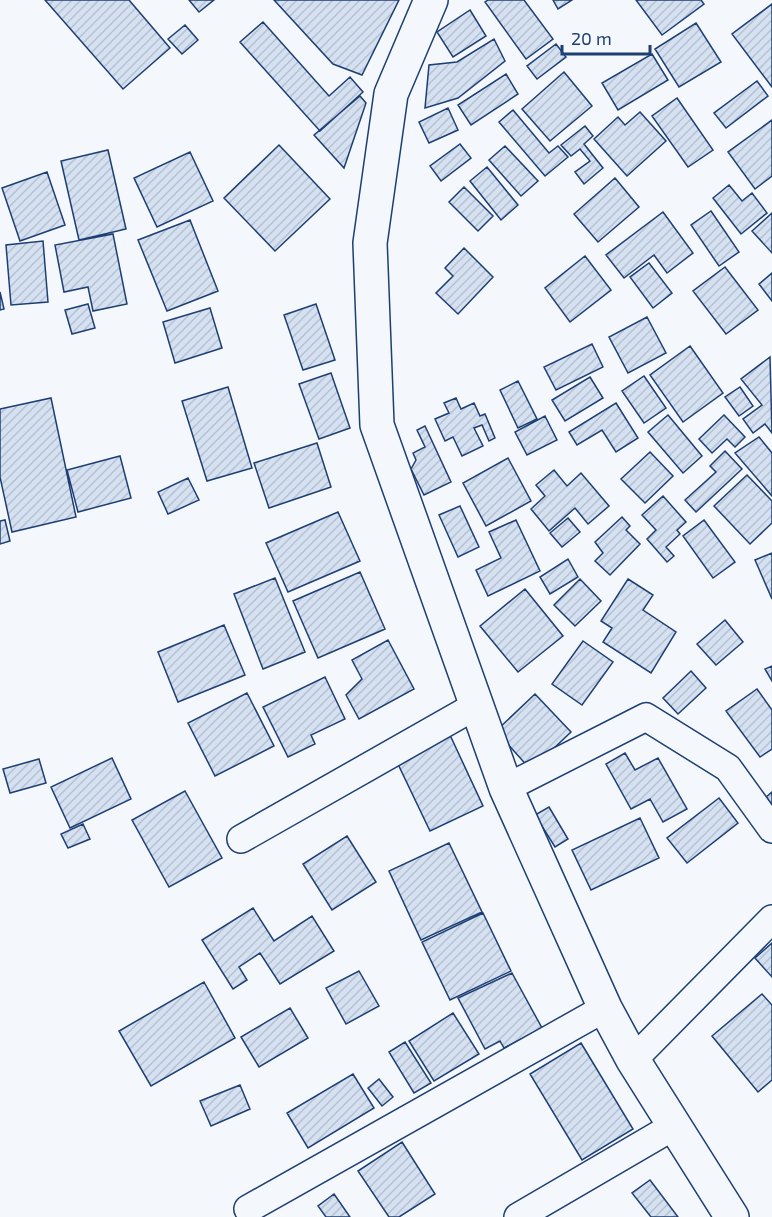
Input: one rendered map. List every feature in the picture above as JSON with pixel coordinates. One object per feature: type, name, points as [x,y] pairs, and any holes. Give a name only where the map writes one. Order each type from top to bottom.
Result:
[{"type":"street","points":[[431,0],[391,94],[370,243],[377,425],[506,788],[604,1008],[633,1060],[732,1217]]},
{"type":"street","points":[[241,839],[477,705]]},
{"type":"street","points":[[506,788],[646,717],[728,768],[772,829]]},
{"type":"street","points":[[633,1060],[772,919]]},
{"type":"street","points":[[248,1209],[604,1008]]},
{"type":"street","points":[[518,1217],[674,1126]]},
{"type":"building","points":[[45,0],[129,0],[170,48],[123,89]]},
{"type":"building","points":[[189,0],[214,0],[199,12]]},
{"type":"building","points":[[274,0],[399,0],[362,75],[333,64]]},
{"type":"building","points":[[488,0],[524,0],[553,39],[526,59],[485,2]]},
{"type":"building","points":[[553,0],[572,0],[558,9]]},
{"type":"building","points":[[636,0],[701,0],[704,4],[662,35]]},
{"type":"building","points":[[772,4],[772,87],[732,34]]},
{"type":"building","points":[[470,10],[486,36],[453,57],[437,32]]},
{"type":"building","points":[[263,22],[329,96],[350,77],[363,92],[320,131],[240,42]]},
{"type":"building","points":[[696,23],[721,62],[679,87],[655,49]]},
{"type":"building","points":[[185,25],[198,40],[182,54],[168,39]]},
{"type":"building","points":[[494,39],[505,61],[458,98],[425,108],[429,65],[457,62]]},
{"type":"building","points":[[556,44],[566,57],[537,79],[527,66]]},
{"type":"building","points":[[652,54],[668,80],[618,110],[602,83]]},
{"type":"building","points":[[564,72],[592,106],[550,141],[522,109]]},
{"type":"building","points":[[506,74],[518,94],[471,125],[458,105]]},
{"type":"building","points":[[757,81],[768,96],[726,128],[714,113]]},
{"type":"building","points":[[360,96],[366,103],[344,168],[314,135]]},
{"type":"building","points":[[677,98],[713,150],[688,167],[652,116]]},
{"type":"building","points":[[448,108],[458,130],[429,143],[419,122]]},
{"type":"building","points":[[513,110],[549,153],[558,146],[568,157],[545,176],[499,122]]},
{"type":"building","points":[[640,112],[666,141],[627,176],[594,139],[618,117],[625,125]]},
{"type":"building","points":[[772,120],[772,176],[755,189],[728,152]]},
{"type":"building","points":[[585,126],[593,136],[584,144],[603,168],[584,184],[575,172],[590,161],[580,149],[571,156],[561,145]]},
{"type":"building","points":[[460,144],[471,158],[441,181],[430,166]]},
{"type":"building","points":[[279,145],[330,199],[275,251],[224,198]]},
{"type":"building","points":[[505,146],[538,181],[521,196],[489,160]]},
{"type":"building","points":[[108,150],[126,229],[79,240],[61,161]]},
{"type":"building","points":[[190,152],[213,201],[157,227],[134,178]]},
{"type":"building","points":[[487,167],[518,205],[501,220],[470,181]]},
{"type":"building","points":[[47,172],[65,225],[20,241],[2,188]]},
{"type":"building","points":[[615,178],[639,207],[598,242],[574,214]]},
{"type":"building","points":[[729,185],[742,201],[752,193],[767,213],[741,234],[713,198]]},
{"type":"building","points":[[464,187],[493,216],[478,231],[449,202]]},
{"type":"building","points":[[711,211],[739,252],[719,266],[691,225]]},
{"type":"building","points":[[663,212],[693,253],[667,273],[654,255],[624,278],[606,255]]},
{"type":"building","points":[[772,213],[772,253],[752,231]]},
{"type":"building","points":[[190,220],[218,291],[167,311],[138,240]]},
{"type":"building","points":[[113,234],[127,304],[93,311],[88,287],[64,292],[55,245]]},
{"type":"building","points":[[43,241],[48,302],[11,305],[6,245]]},
{"type":"building","points":[[464,248],[493,277],[458,314],[436,293],[453,276],[445,268]]},
{"type":"building","points":[[585,256],[611,290],[570,322],[545,288]]},
{"type":"building","points":[[649,263],[672,293],[653,308],[630,277]]},
{"type":"building","points":[[725,267],[758,310],[726,334],[693,291]]},
{"type":"building","points":[[772,273],[772,301],[759,284]]},
{"type":"building","points":[[0,292],[4,309],[0,310]]},
{"type":"building","points":[[88,304],[95,328],[72,334],[65,310]]},
{"type":"building","points":[[316,304],[335,360],[303,370],[284,315]]},
{"type":"building","points":[[210,308],[222,348],[175,363],[163,322]]},
{"type":"building","points":[[647,317],[666,353],[628,373],[609,337]]},
{"type":"building","points":[[592,344],[603,367],[556,390],[544,367]]},
{"type":"building","points":[[690,346],[723,393],[683,422],[650,375]]},
{"type":"building","points":[[770,357],[772,433],[765,424],[753,433],[743,419],[762,405],[741,379]]},
{"type":"building","points":[[331,373],[350,428],[319,439],[299,384]]},
{"type":"building","points":[[644,376],[666,408],[644,423],[622,391]]},
{"type":"building","points":[[590,377],[603,398],[565,421],[552,400]]},
{"type":"building","points":[[518,381],[537,419],[518,428],[500,390]]},
{"type":"building","points":[[228,387],[252,468],[207,481],[182,401]]},
{"type":"building","points":[[740,387],[753,406],[739,416],[725,397]]},
{"type":"building","points":[[51,398],[76,517],[12,532],[0,477],[0,409]]},
{"type":"building","points":[[456,398],[461,409],[474,403],[480,416],[485,414],[495,438],[489,441],[482,425],[474,428],[483,446],[462,456],[453,437],[445,441],[435,419],[449,413],[444,403]]},
{"type":"building","points":[[616,403],[638,438],[616,452],[602,430],[577,445],[569,432]]},
{"type":"building","points":[[668,415],[702,456],[683,473],[648,432]]},
{"type":"building","points":[[724,415],[745,437],[735,447],[727,439],[712,453],[699,439]]},
{"type":"building","points":[[545,416],[557,440],[527,455],[515,432]]},
{"type":"building","points":[[425,426],[451,482],[424,495],[411,469],[416,460],[413,453],[425,447],[417,430]]},
{"type":"building","points":[[759,437],[772,453],[772,496],[735,453]]},
{"type":"building","points":[[317,443],[331,487],[269,508],[254,463]]},
{"type":"building","points":[[725,451],[742,469],[696,512],[685,500],[716,472],[710,466]]},
{"type":"building","points":[[650,452],[673,476],[645,503],[621,479]]},
{"type":"building","points":[[120,456],[131,498],[78,512],[67,470]]},
{"type":"building","points":[[508,458],[531,501],[486,526],[463,483]]},
{"type":"building","points":[[554,470],[567,486],[581,473],[609,506],[588,524],[575,508],[549,531],[531,509],[545,496],[536,485]]},
{"type":"building","points":[[747,475],[772,501],[772,523],[750,544],[714,506]]},
{"type":"building","points":[[188,478],[199,500],[168,514],[158,492]]},
{"type":"building","points":[[663,496],[686,522],[677,530],[680,534],[666,547],[674,556],[667,562],[647,539],[656,530],[642,515]]},
{"type":"building","points":[[460,506],[479,547],[458,557],[439,515]]},
{"type":"building","points":[[338,512],[360,561],[288,592],[266,543]]},
{"type":"building","points":[[622,517],[630,526],[626,530],[640,544],[610,575],[595,561],[603,553],[595,542]]},
{"type":"building","points":[[568,518],[580,532],[562,547],[550,533]]},
{"type":"building","points":[[5,520],[10,541],[0,544],[0,521]]},
{"type":"building","points":[[516,520],[540,571],[488,596],[476,570],[501,558],[489,532]]},
{"type":"building","points":[[704,520],[735,562],[713,578],[683,536]]},
{"type":"building","points":[[772,553],[772,599],[755,560]]},
{"type":"building","points":[[568,559],[578,577],[550,594],[540,577]]},
{"type":"building","points":[[360,572],[385,629],[318,658],[293,601]]},
{"type":"building","points":[[275,578],[305,652],[263,669],[234,594]]},
{"type":"building","points":[[580,579],[601,601],[575,626],[554,605]]},
{"type":"building","points":[[628,579],[653,595],[643,610],[676,632],[651,673],[603,642],[612,628],[601,621]]},
{"type":"building","points":[[525,589],[563,636],[518,672],[480,626]]},
{"type":"building","points":[[725,620],[743,642],[716,665],[697,644]]},
{"type":"building","points":[[224,625],[245,675],[178,702],[158,652]]},
{"type":"building","points":[[388,640],[414,689],[359,719],[346,695],[362,679],[352,660]]},
{"type":"building","points":[[583,641],[613,662],[582,705],[552,684]]},
{"type":"building","points":[[772,666],[772,681],[765,669]]},
{"type":"building","points":[[691,671],[706,688],[678,714],[663,698]]},
{"type":"building","points":[[325,677],[345,719],[311,735],[315,744],[288,757],[263,707]]},
{"type":"building","points":[[757,689],[772,710],[772,749],[760,757],[726,711]]},
{"type":"building","points":[[247,693],[274,746],[215,776],[188,723]]},
{"type":"building","points":[[535,694],[571,732],[531,770],[496,731]]},
{"type":"building","points":[[450,735],[483,806],[430,831],[396,760]]},
{"type":"building","points":[[625,753],[635,770],[658,758],[687,809],[663,822],[650,799],[631,809],[606,764]]},
{"type":"building","points":[[112,758],[131,799],[70,828],[51,787]]},
{"type":"building","points":[[39,759],[46,783],[10,793],[3,769]]},
{"type":"building","points":[[185,791],[222,858],[169,887],[132,820]]},
{"type":"building","points":[[772,792],[772,805],[766,797]]},
{"type":"building","points":[[719,798],[738,823],[687,863],[667,838]]},
{"type":"building","points":[[549,807],[568,839],[555,847],[535,815]]},
{"type":"building","points":[[640,818],[659,858],[591,890],[572,850]]},
{"type":"building","points":[[83,824],[90,839],[68,848],[61,834]]},
{"type":"building","points":[[347,836],[376,882],[332,910],[303,864]]},
{"type":"building","points":[[449,843],[482,912],[421,940],[389,871]]},
{"type":"building","points":[[253,908],[274,941],[312,916],[334,951],[280,984],[260,953],[239,967],[247,980],[233,989],[202,940]]},
{"type":"building","points":[[483,913],[511,971],[450,1000],[422,942]]},
{"type":"building","points":[[772,943],[772,977],[755,958]]},
{"type":"building","points":[[359,971],[379,1006],[346,1024],[326,988]]},
{"type":"building","points":[[512,973],[542,1028],[504,1048],[500,1041],[485,1049],[458,998]]},
{"type":"building","points":[[204,982],[235,1038],[151,1086],[119,1031]]},
{"type":"building","points":[[762,994],[772,1005],[772,1080],[758,1092],[712,1036]]},
{"type":"building","points":[[290,1008],[308,1038],[259,1067],[241,1037]]},
{"type":"building","points":[[453,1013],[479,1054],[434,1081],[409,1041]]},
{"type":"building","points":[[405,1042],[431,1083],[414,1093],[389,1052]]},
{"type":"building","points":[[581,1043],[633,1129],[582,1160],[530,1074]]},
{"type":"building","points":[[353,1074],[374,1108],[308,1148],[287,1113]]},
{"type":"building","points":[[379,1079],[393,1097],[382,1106],[368,1088]]},
{"type":"building","points":[[240,1085],[250,1109],[211,1126],[200,1101]]},
{"type":"building","points":[[402,1142],[435,1194],[399,1217],[389,1217],[358,1171]]},
{"type":"building","points":[[650,1180],[678,1217],[651,1217],[632,1193]]},
{"type":"building","points":[[334,1194],[350,1217],[326,1217],[318,1206]]}]
